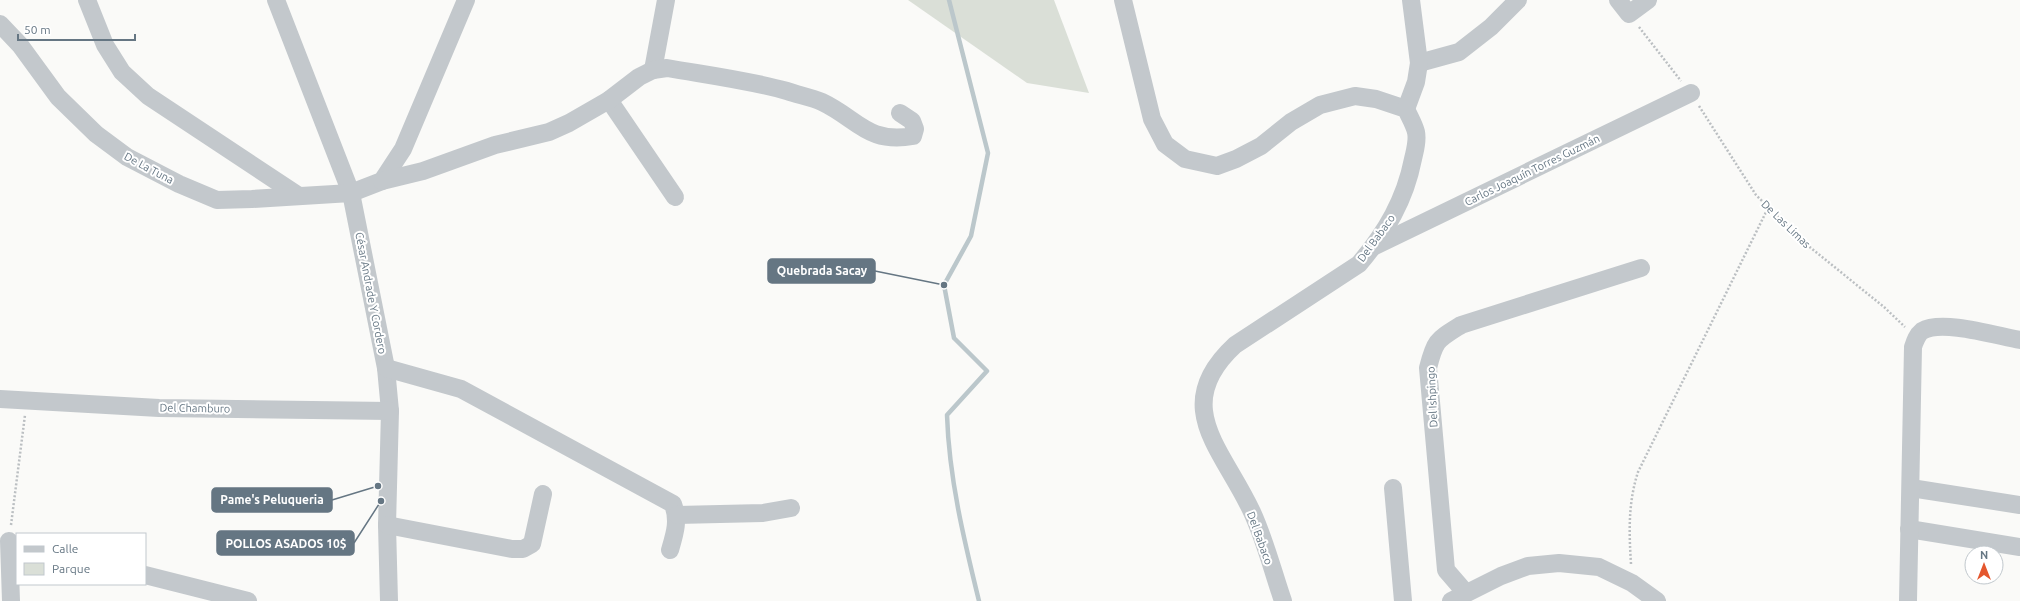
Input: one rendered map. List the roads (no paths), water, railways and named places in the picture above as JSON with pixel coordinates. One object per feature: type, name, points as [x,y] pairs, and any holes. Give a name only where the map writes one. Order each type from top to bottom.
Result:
[{"type":"street","points":[[86,0],[105,45],[122,72],[148,96],[299,196]]},
{"type":"street","name":"César Andrade Y Cordero","points":[[276,0],[351,192],[386,368],[390,411],[387,525],[389,601]]},
{"type":"street","points":[[382,181],[403,149],[466,0]]},
{"type":"street","points":[[666,0],[653,70],[667,68],[786,91],[822,102],[868,132],[883,137],[901,138],[913,136],[915,129],[912,121],[900,113]]},
{"type":"street","points":[[1123,0],[1152,119],[1165,144],[1185,159],[1217,166],[1236,159],[1261,146],[1291,122],[1320,105],[1355,96],[1376,99],[1406,110],[1416,82],[1418,63],[1411,0]]},
{"type":"street","points":[[1418,63],[1459,52],[1491,27],[1518,0]]},
{"type":"street","points":[[1623,7],[1648,0]]},
{"type":"street","name":"De La Tuna","points":[[0,24],[20,45],[58,97],[96,134],[127,158],[179,184],[217,200],[351,192],[382,181],[423,171],[495,145],[549,132],[569,123],[609,100],[639,77],[653,70]]},
{"type":"street","name":"Carlos Joaquín Torres Guzmán","points":[[1373,248],[1691,93]]},
{"type":"street","points":[[609,100],[675,197]]},
{"type":"street","name":"Del Babaco","points":[[1283,601],[1252,512],[1206,424],[1202,406],[1205,389],[1214,368],[1221,357],[1235,345],[1359,264],[1373,248],[1395,214],[1409,177],[1416,142],[1416,131],[1406,110]]},
{"type":"street","name":"Del Ishpingo","points":[[1458,597],[1446,570],[1428,368],[1433,348],[1440,338],[1461,325],[1640,268]]},
{"type":"street","points":[[1908,601],[1913,347],[1917,337],[1922,332],[1946,326],[2020,340]]},
{"type":"street","points":[[386,368],[461,389],[673,504],[677,516],[677,526],[670,550]]},
{"type":"street","name":"Del Chamburo","points":[[0,399],[159,408],[390,411]]},
{"type":"street","points":[[1393,488],[1403,601]]},
{"type":"street","points":[[1910,488],[2020,505]]},
{"type":"street","points":[[387,525],[512,549],[523,549],[532,544],[543,494]]},
{"type":"street","points":[[677,516],[763,513],[791,508]]},
{"type":"street","points":[[1910,529],[2020,547]]},
{"type":"street","points":[[9,540],[11,601]]},
{"type":"street","points":[[1458,597],[1528,566],[1559,563],[1599,567],[1632,583],[1657,601]]},
{"type":"street","points":[[146,575],[248,601]]},
{"type":"waterway","points":[[949,0],[988,153],[971,236],[944,285],[954,338],[987,371],[947,415],[948,439],[958,509],[979,601]]},
{"type":"place","name":"Quebrada Sacay","points":[[944,285]]},
{"type":"place","name":"Pame's Peluqueria","points":[[378,486]]},
{"type":"place","name":"POLLOS ASADOS 10$","points":[[381,501]]}]
